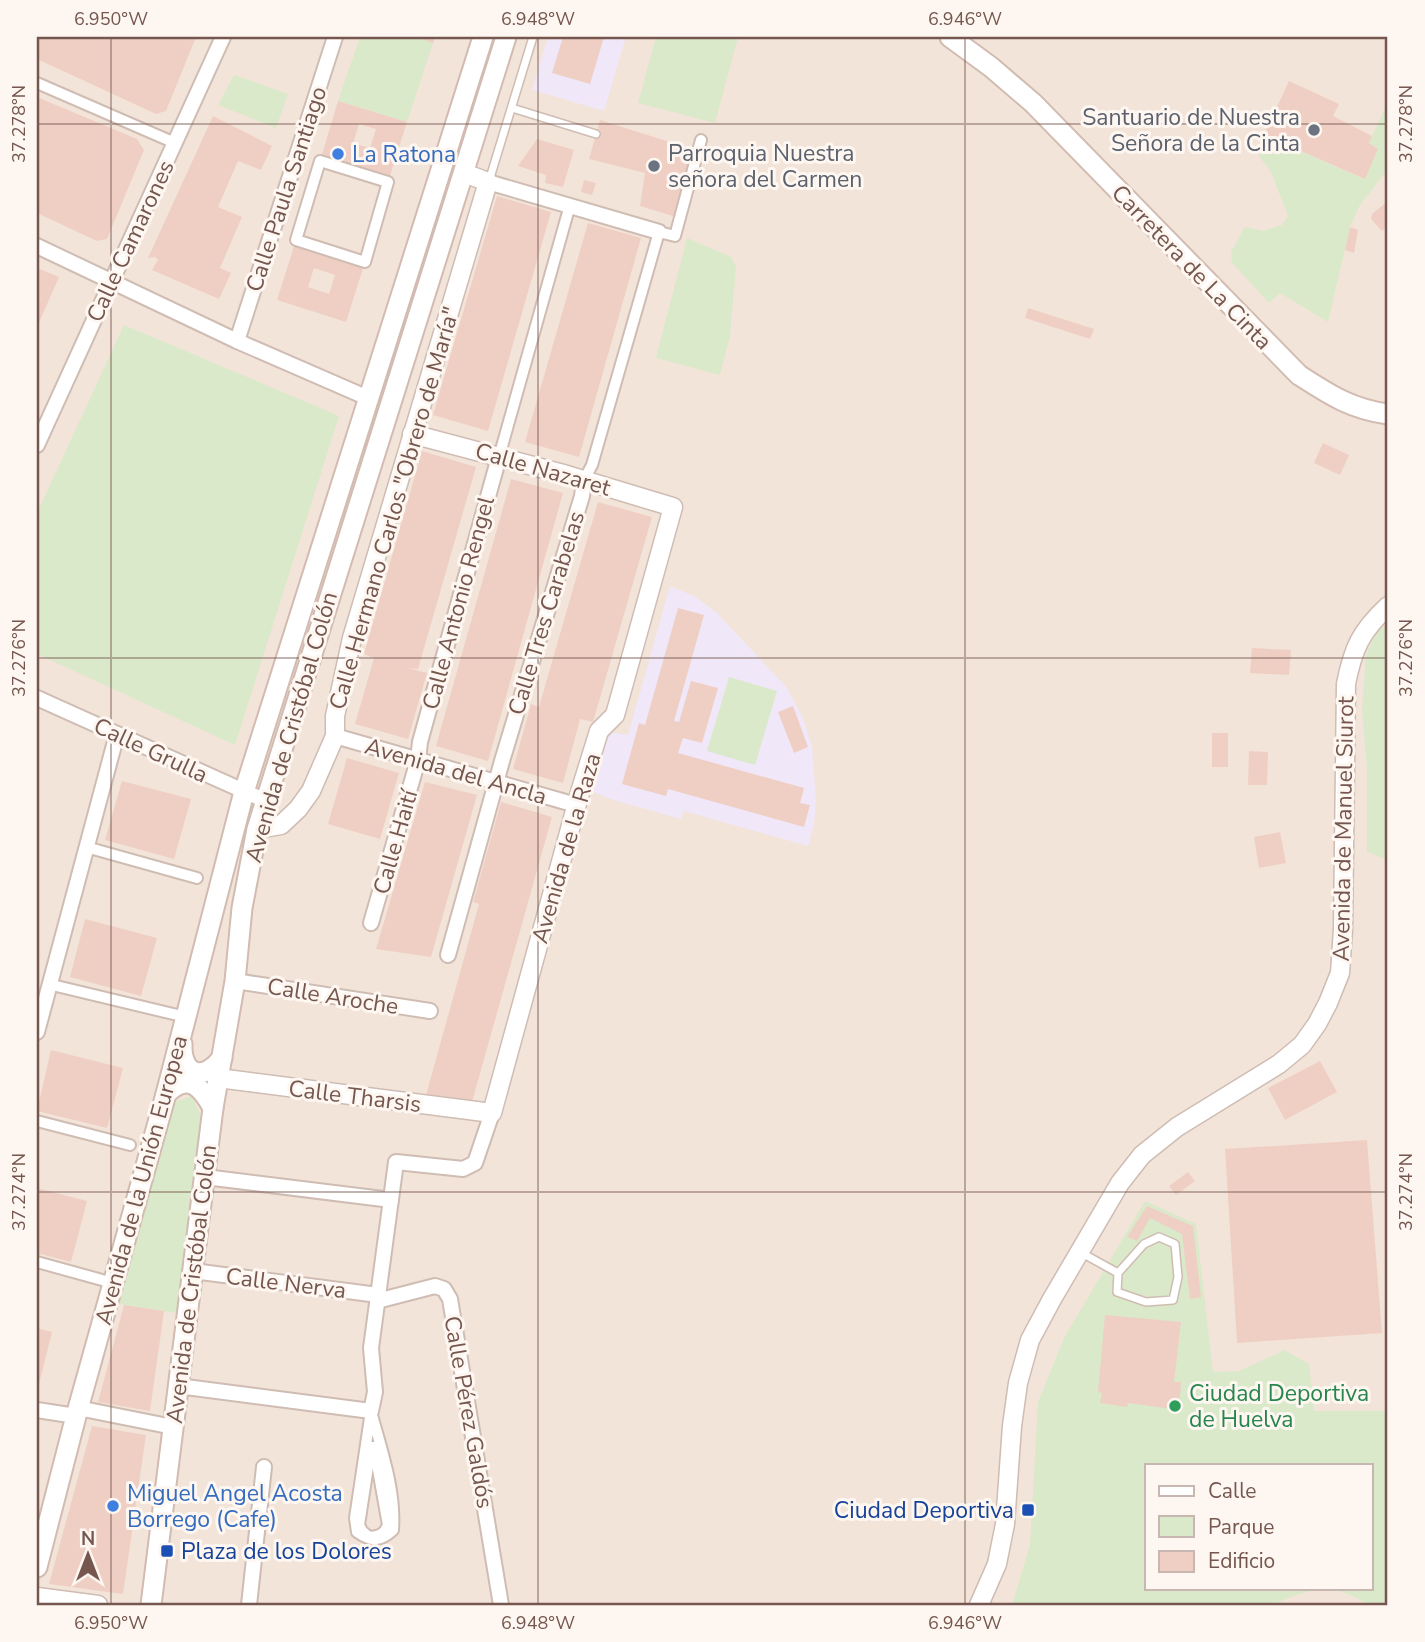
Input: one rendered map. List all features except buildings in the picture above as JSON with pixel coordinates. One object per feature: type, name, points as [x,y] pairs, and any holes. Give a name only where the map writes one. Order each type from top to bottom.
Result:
[{"type":"main road","name":"Avenida de Cristóbal Colón","points":[[244,792],[483,37]]},
{"type":"main road","name":"Avenida de Cristóbal Colón","points":[[151,1605],[213,1108],[236,981],[242,908],[257,829],[506,37]]},
{"type":"main road","name":"Carretera de La Cinta","points":[[950,37],[1033,103],[1299,375],[1336,399],[1365,411],[1388,414]]},
{"type":"main road","name":"Avenida de la Unión Europea","points":[[37,1567],[77,1412],[166,1094],[244,792]]},
{"type":"main road","points":[[184,1025],[181,1054],[186,1066],[195,1072],[203,1073],[212,1070],[222,1058]]},
{"type":"main road","points":[[166,1094],[180,1083],[190,1083],[206,1094],[213,1108]]},
{"type":"street","name":"Calle Camarones","points":[[37,445],[223,37]]},
{"type":"street","name":"Calle Paula Santiago","points":[[237,341],[335,37]]},
{"type":"street","points":[[37,83],[175,144]]},
{"type":"street","points":[[464,173],[675,236],[701,140]]},
{"type":"street","points":[[320,160],[388,182],[365,261],[296,240],[320,160]]},
{"type":"street","name":"Calle Hermano Carlos \"Obrero de María\"","points":[[257,829],[281,825],[298,809],[311,791],[335,736],[335,716],[352,638],[488,182]]},
{"type":"street","name":"Calle Antonio Rengel","points":[[418,760],[420,742],[570,205]]},
{"type":"street","name":"Calle Tres Carabelas","points":[[448,955],[495,782],[578,509],[584,480],[592,465],[659,232]]},
{"type":"street","points":[[37,246],[237,341],[368,398]]},
{"type":"street","name":"Calle Nazaret","points":[[412,434],[673,507]]},
{"type":"street","name":"Avenida de la Raza","points":[[492,1113],[576,805],[599,731],[615,715],[673,507]]},
{"type":"street","name":"Avenida de Manuel Siurot","points":[[979,1605],[996,1564],[1005,1524],[1018,1383],[1030,1340],[1120,1183],[1142,1155],[1177,1127],[1279,1064],[1302,1045],[1328,1003],[1340,973],[1343,929],[1346,684],[1350,659],[1357,642],[1369,624],[1388,606]]},
{"type":"street","name":"Calle Grulla","points":[[37,698],[266,802]]},
{"type":"street","points":[[37,1031],[117,734]]},
{"type":"street","name":"Avenida del Ancla","points":[[335,736],[576,805]]},
{"type":"street","name":"Calle Haití","points":[[371,923],[418,760]]},
{"type":"street","points":[[86,846],[197,878]]},
{"type":"street","name":"Calle Aroche","points":[[236,981],[430,1011]]},
{"type":"street","points":[[48,984],[184,1025]]},
{"type":"street","name":"Calle Tharsis","points":[[218,1078],[492,1113]]},
{"type":"street","points":[[372,1411],[388,1474],[394,1514],[393,1530],[383,1539],[369,1540],[357,1532],[355,1518],[375,1392],[371,1348],[396,1162],[463,1169],[475,1163],[492,1113]]},
{"type":"street","points":[[37,1121],[130,1145]]},
{"type":"street","points":[[205,1177],[391,1200]]},
{"type":"street","points":[[37,1262],[113,1283]]},
{"type":"street","name":"Calle Nerva","points":[[193,1271],[378,1298]]},
{"type":"street","name":"Calle Pérez Galdós","points":[[378,1298],[435,1286],[444,1289],[450,1299],[501,1605]]},
{"type":"street","points":[[178,1386],[372,1411]]},
{"type":"street","points":[[37,1410],[77,1412],[173,1426]]},
{"type":"street","points":[[374,1447],[388,1525],[379,1536],[369,1536],[359,1525],[374,1447]]},
{"type":"street","points":[[248,1605],[264,1467]]},
{"type":"street","points":[[37,1597],[97,1605]]},
{"type":"lane","points":[[488,182],[533,37]]},
{"type":"lane","points":[[512,108],[596,134]]},
{"type":"lane","points":[[1159,1237],[1175,1244],[1178,1278],[1173,1300],[1146,1302],[1117,1292],[1118,1273],[1144,1244],[1159,1237]]},
{"type":"lane","points":[[1080,1252],[1118,1273]]},
{"type":"shaded area","points":[[37,37],[1388,37],[1388,1605],[37,1605]]},
{"type":"shaded area","points":[[548,37],[626,37],[604,111],[532,90]]},
{"type":"shaded area","points":[[670,586],[696,597],[718,614],[787,688],[803,718],[812,746],[816,801],[814,825],[808,846],[684,811],[681,819],[591,791],[610,732],[628,735]]},
{"type":"green space","points":[[360,37],[413,37],[433,43],[407,122],[338,101]]},
{"type":"green space","points":[[656,37],[738,37],[715,123],[638,103]]},
{"type":"green space","points":[[234,75],[288,94],[276,128],[218,105]]},
{"type":"green space","points":[[1386,106],[1388,169],[1360,205],[1350,227],[1328,322],[1280,293],[1269,303],[1232,263],[1231,252],[1245,227],[1263,231],[1282,225],[1288,216],[1271,172],[1259,156],[1264,135],[1364,179],[1378,149],[1369,143]]},
{"type":"green space","points":[[687,238],[731,257],[736,266],[730,336],[720,375],[656,358]]},
{"type":"green space","points":[[124,325],[339,416],[235,745],[37,654],[37,513]]},
{"type":"green space","points":[[1388,624],[1388,860],[1367,852],[1367,769],[1362,710],[1366,654],[1377,632]]},
{"type":"green space","points":[[729,677],[777,691],[755,765],[707,751]]},
{"type":"green space","points":[[192,1096],[202,1118],[177,1313],[119,1304],[174,1102]]},
{"type":"green space","name":"Ciudad Deportiva de Huelva","points":[[1145,1201],[1196,1224],[1213,1372],[1239,1371],[1285,1350],[1309,1364],[1314,1411],[1388,1411],[1388,1605],[1372,1605],[1346,1593],[1332,1590],[1372,1590],[1372,1464],[1145,1464],[1145,1590],[1314,1590],[1272,1605],[1012,1605],[1030,1545],[1038,1402],[1064,1338]]},
{"type":"place","name":"Santuario de Nuestra Señora de la Cinta","points":[[1314,130]]},
{"type":"place","name":"La Ratona","points":[[338,154]]},
{"type":"place","name":"Parroquia Nuestra señora del Carmen","points":[[654,166]]},
{"type":"place","name":"Ciudad Deportiva de Huelva","points":[[1175,1406]]},
{"type":"place","name":"Miguel Angel Acosta Borrego (Cafe)","points":[[113,1506]]},
{"type":"place","name":"Ciudad Deportiva","points":[[1028,1510]]},
{"type":"place","name":"Plaza de los Dolores","points":[[167,1551]]}]
